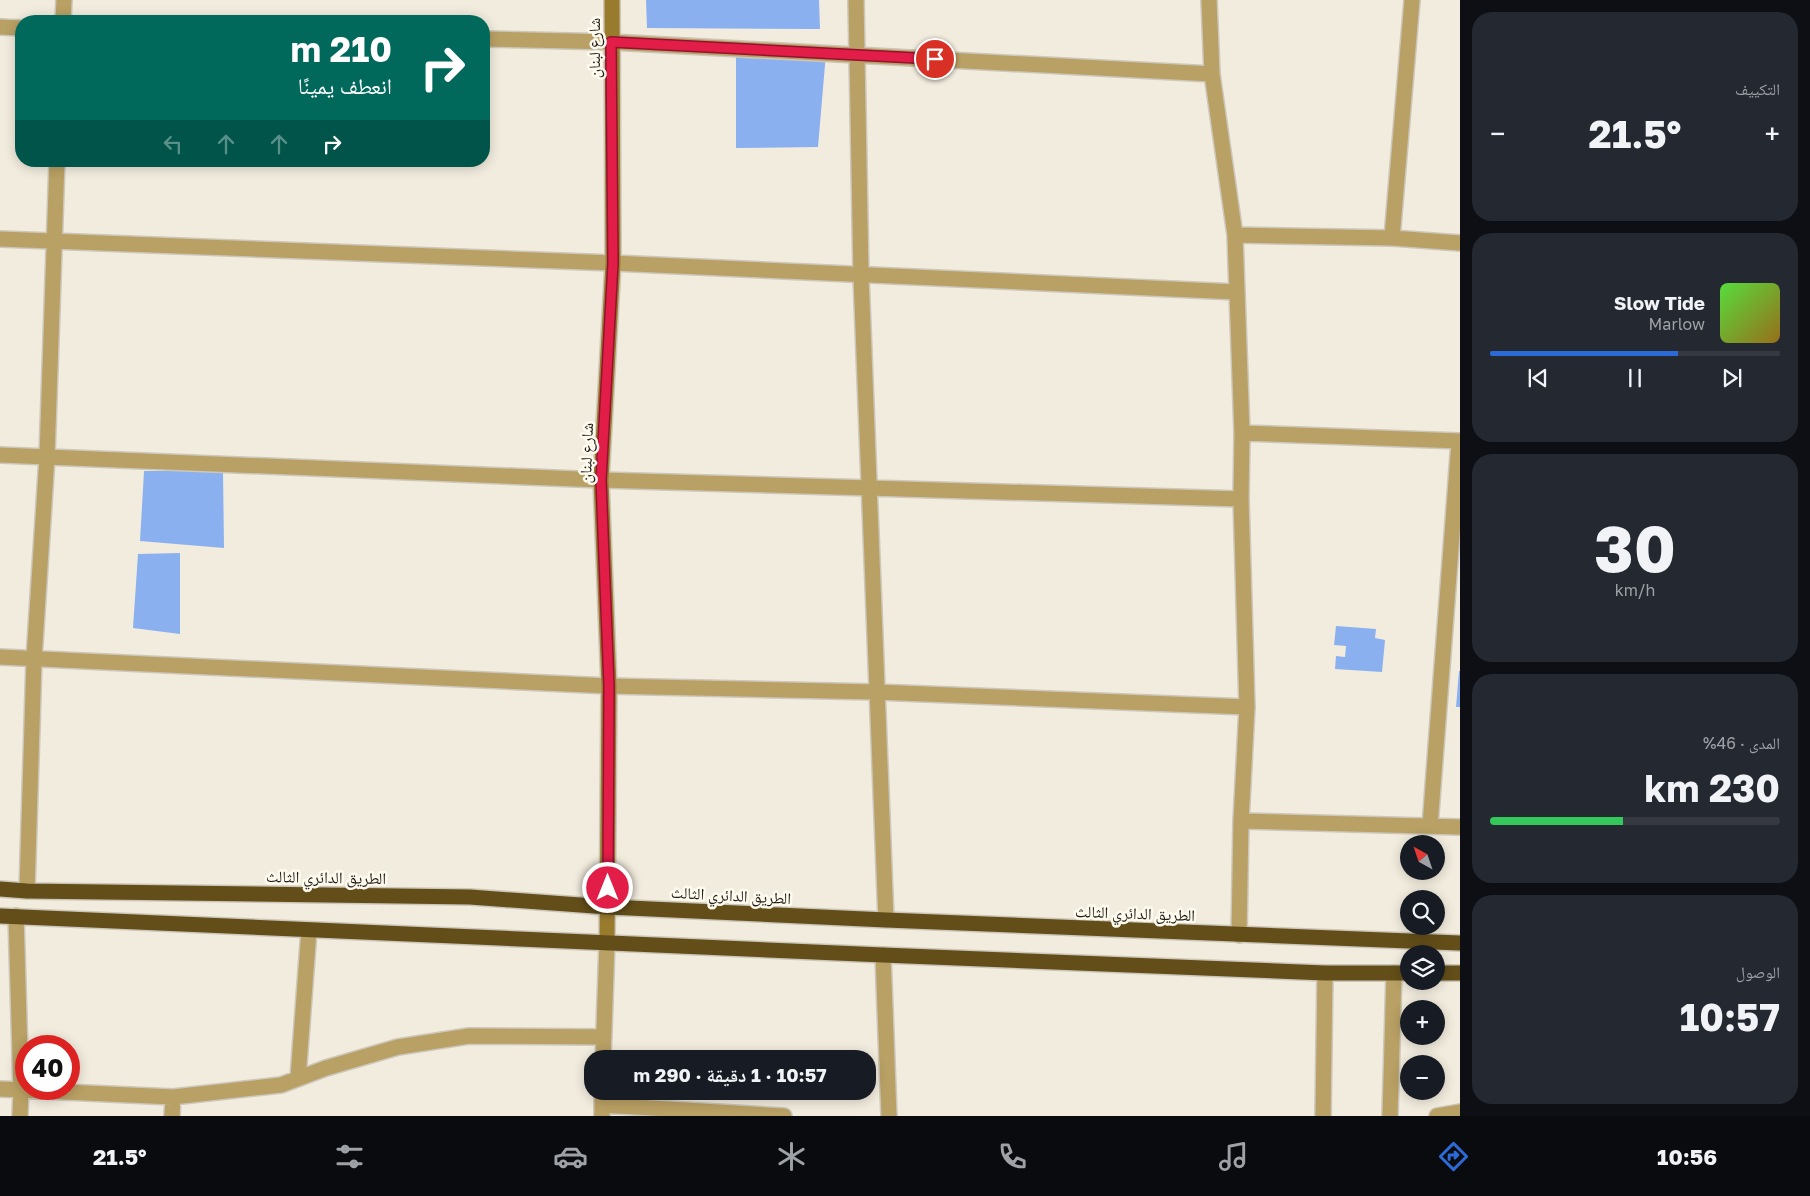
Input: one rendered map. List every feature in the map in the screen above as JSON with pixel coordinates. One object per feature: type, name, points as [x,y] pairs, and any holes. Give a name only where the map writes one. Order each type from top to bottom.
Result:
[{"type":"highway","name":"الطريق الدائري الثالث","points":[[0,889],[27,891],[470,897],[608,907],[886,920],[1460,943]]},
{"type":"highway","points":[[0,916],[1325,973],[1400,973]]},
{"type":"highway","points":[[1445,973],[1460,973]]},
{"type":"street","points":[[63,15],[64,0]]},
{"type":"street","name":"شارع لبنان","points":[[607,943],[609,686],[601,480],[613,263],[612,0]]},
{"type":"street","points":[[856,0],[861,276],[886,920]]},
{"type":"street","points":[[1208,0],[1212,74],[1235,235],[1242,433],[1241,499],[1248,707],[1241,821],[1239,935]]},
{"type":"street","points":[[1392,238],[1412,0]]},
{"type":"street","points":[[0,27],[15,28]]},
{"type":"street","points":[[490,39],[611,42],[1212,74]]},
{"type":"street","points":[[27,891],[34,659],[47,457],[57,167]]},
{"type":"street","points":[[1235,235],[1392,238],[1460,243]]},
{"type":"street","points":[[0,239],[613,263],[1236,292]]},
{"type":"street","points":[[1242,433],[1460,442],[1430,826]]},
{"type":"street","points":[[0,455],[601,480],[1241,499]]},
{"type":"street","points":[[0,657],[609,686],[876,692],[1248,707]]},
{"type":"street","points":[[1241,821],[1460,827]]},
{"type":"street","points":[[16,916],[19,1035]]},
{"type":"street","points":[[298,1078],[310,930]]},
{"type":"street","points":[[603,1050],[607,943]]},
{"type":"street","points":[[883,955],[889,1116]]},
{"type":"street","points":[[1323,1116],[1325,973]]},
{"type":"street","points":[[1390,1116],[1401,990]]},
{"type":"street","points":[[80,1093],[173,1097],[282,1085],[326,1068],[398,1047],[469,1036],[604,1037]]},
{"type":"street","points":[[0,1089],[15,1090]]},
{"type":"street","points":[[172,1116],[173,1097]]},
{"type":"street","points":[[20,1116],[21,1100]]},
{"type":"street","points":[[602,1104],[784,1116]]},
{"type":"street","points":[[1437,1116],[1460,1112]]},
{"type":"building","points":[[646,0],[819,0],[820,29],[647,28]]},
{"type":"building","points":[[736,48],[826,53],[818,147],[736,148]]},
{"type":"building","points":[[144,471],[223,471],[224,548],[140,541]]},
{"type":"building","points":[[180,553],[180,634],[133,628],[138,554]]},
{"type":"building","points":[[1336,626],[1376,629],[1375,638],[1385,640],[1382,672],[1335,669],[1336,656],[1345,657],[1346,646],[1334,645]]},
{"type":"building","points":[[1459,671],[1460,707],[1456,707]]},
{"type":"route","points":[[608,888],[609,686],[601,480],[613,263],[611,42],[935,59]]}]
